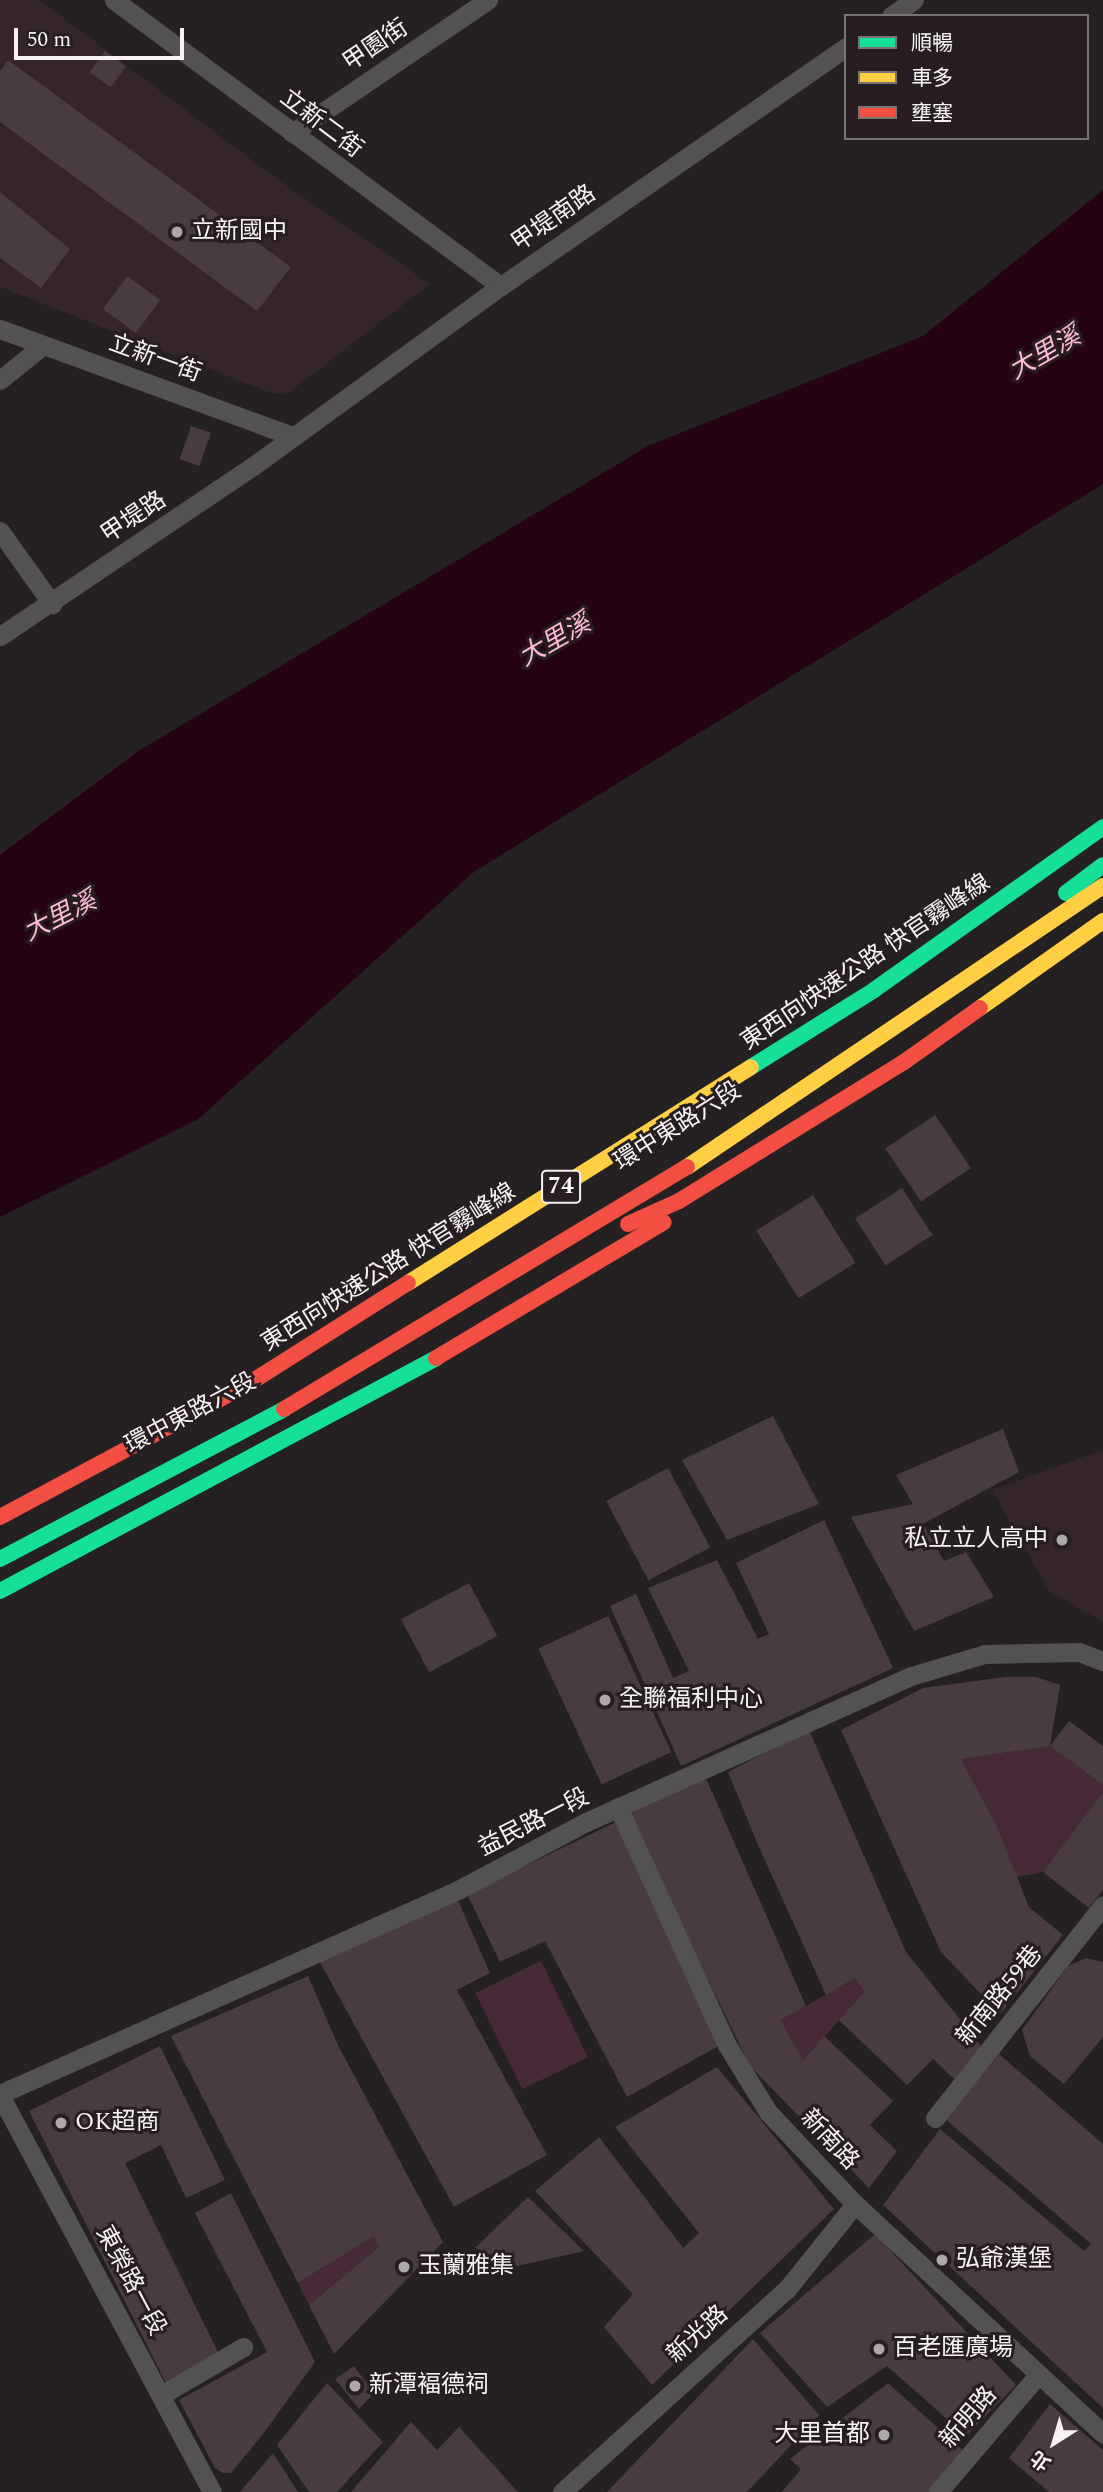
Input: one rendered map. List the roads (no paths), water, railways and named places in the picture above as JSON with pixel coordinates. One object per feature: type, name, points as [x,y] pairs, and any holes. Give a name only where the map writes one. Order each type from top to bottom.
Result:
[{"type":"main road","name":"東西向快速公路 快官霧峰線","points":[[0,1517],[260,1377],[874,990],[1103,827]]},
{"type":"main road","name":"環中東路六段","points":[[0,1539],[261,1404],[733,1122],[1103,865]]},
{"type":"main road","name":"74","points":[[0,1559],[268,1419],[557,1243],[741,1135],[1103,886]]},
{"type":"main road","points":[[557,1243],[613,1231],[679,1201],[904,1062],[1103,921]]},
{"type":"main road","points":[[0,1591],[385,1388],[877,1090],[1103,935]]},
{"type":"main road","points":[[844,1046],[877,1090]]},
{"type":"street","name":"立新二街","points":[[114,0],[501,286]]},
{"type":"street","name":"甲園街","points":[[292,133],[487,0]]},
{"type":"street","points":[[894,14],[914,0]]},
{"type":"street","name":"甲堤南路","points":[[293,436],[501,286],[844,48]]},
{"type":"street","name":"立新一街","points":[[0,329],[293,436]]},
{"type":"street","points":[[0,380],[43,345]]},
{"type":"street","name":"甲堤路","points":[[0,636],[52,604],[293,436]]},
{"type":"street","points":[[0,531],[52,604]]},
{"type":"street","name":"益民路一段","points":[[0,2094],[458,1890],[618,1807],[911,1676],[985,1654],[1079,1652],[1103,1661]]},
{"type":"street","name":"新南路","points":[[618,1807],[727,2045],[768,2112],[855,2203],[1037,2376],[1103,2434]]},
{"type":"street","name":"新南路59巷","points":[[935,2118],[1103,1905]]},
{"type":"street","name":"東榮路一段","points":[[0,2094],[163,2394],[212,2492]]},
{"type":"street","name":"新光路","points":[[562,2492],[787,2289],[855,2203]]},
{"type":"street","points":[[163,2394],[243,2347]]},
{"type":"street","name":"新明路","points":[[938,2492],[1037,2376]]},
{"type":"water","name":"大里溪","points":[[1103,190],[1103,484],[475,871],[197,1120],[0,1217],[0,855],[137,752],[648,446],[923,336]]},
{"type":"place","name":"立新國中","points":[[177,232]]},
{"type":"place","name":"私立立人高中","points":[[1062,1540]]},
{"type":"place","name":"全聯福利中心","points":[[605,1700]]},
{"type":"place","name":"OK超商","points":[[61,2123]]},
{"type":"place","name":"弘爺漢堡","points":[[942,2260]]},
{"type":"place","name":"玉蘭雅集","points":[[404,2267]]},
{"type":"place","name":"百老匯廣場","points":[[879,2349]]},
{"type":"place","name":"新潭褔德祠","points":[[355,2386]]},
{"type":"place","name":"大里首都","points":[[884,2435]]}]
